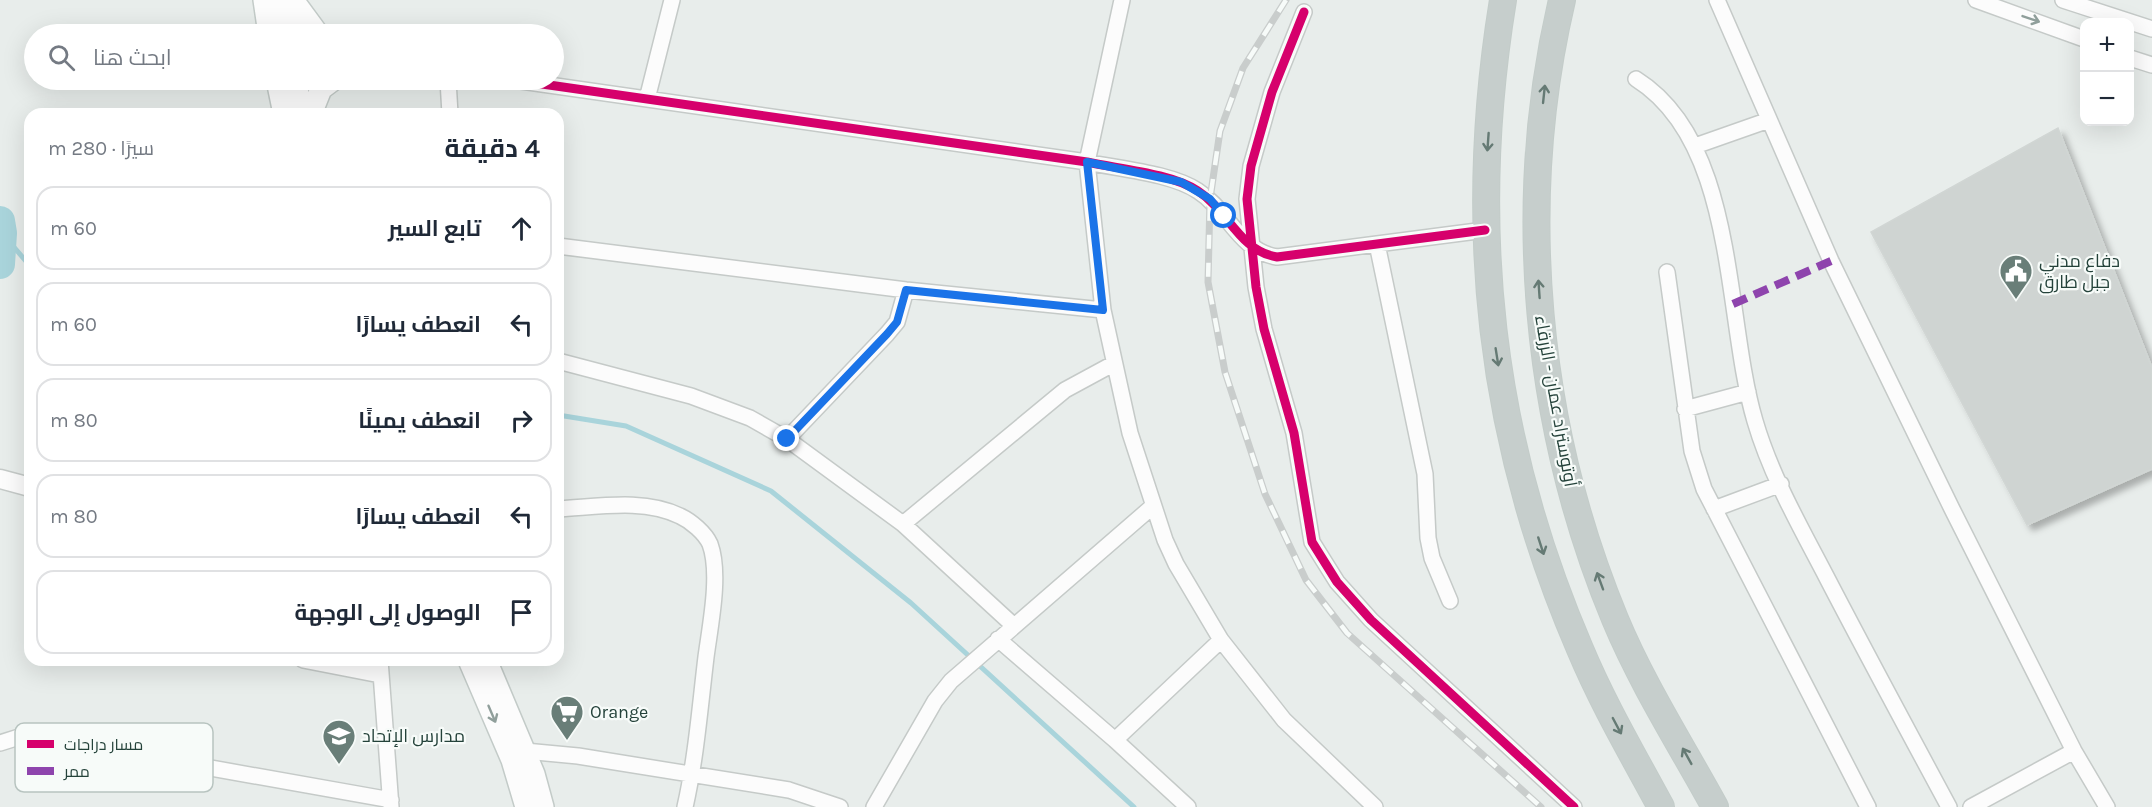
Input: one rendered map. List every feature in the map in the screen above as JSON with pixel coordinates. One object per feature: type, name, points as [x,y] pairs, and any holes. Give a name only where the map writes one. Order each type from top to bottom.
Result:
[{"type":"highway","points":[[1503,0],[1492,79],[1485,230],[1489,299],[1502,389],[1533,521],[1580,649],[1661,807]]},
{"type":"highway","name":"أوتوستراد عمان - الزرقاء","points":[[1562,0],[1546,74],[1537,225],[1543,331],[1560,442],[1585,537],[1616,621],[1633,658],[1715,807]]},
{"type":"main road","points":[[264,0],[268,24]]},
{"type":"main road","points":[[284,0],[288,24]]},
{"type":"main road","points":[[293,0],[311,24]]},
{"type":"main road","points":[[279,90],[283,108]]},
{"type":"main road","points":[[297,90],[300,108]]},
{"type":"main road","points":[[313,108],[320,90]]},
{"type":"main road","points":[[472,666],[512,760],[526,807]]},
{"type":"main road","points":[[489,666],[525,752],[543,807]]},
{"type":"street","points":[[647,99],[672,0]]},
{"type":"street","points":[[1122,0],[1087,162],[1103,310],[1113,364],[1130,433],[1153,506],[1176,564],[1221,640],[1284,720],[1375,807]]},
{"type":"street","points":[[1717,0],[1831,261],[1893,390],[2074,751],[2107,807]]},
{"type":"street","points":[[1976,0],[2080,37]]},
{"type":"street","points":[[2063,0],[2152,29]]},
{"type":"street","points":[[1304,12],[1272,92],[1251,166],[1247,199],[1251,246],[1264,329],[1293,433],[1308,527],[1318,556],[1337,582],[1371,620],[1574,807]]},
{"type":"street","points":[[2134,58],[2152,65]]},
{"type":"street","points":[[1636,79],[1654,91],[1671,109],[1695,146],[1706,175],[1724,249],[1755,422],[1800,527],[1949,807]]},
{"type":"street","points":[[564,87],[1087,162],[1181,182],[1197,189],[1210,199],[1251,246],[1268,256],[1277,257],[1485,230]]},
{"type":"street","points":[[449,90],[450,108]]},
{"type":"street","points":[[1695,146],[1769,120]]},
{"type":"street","points":[[1377,244],[1425,474],[1428,538],[1432,558],[1450,601]]},
{"type":"street","points":[[564,247],[906,290],[1103,310]]},
{"type":"street","points":[[1667,272],[1692,451],[1713,509],[1868,807]]},
{"type":"street","points":[[787,439],[897,322],[906,290]]},
{"type":"street","points":[[564,363],[692,396],[750,418],[787,439],[903,524],[1013,625]]},
{"type":"street","points":[[903,524],[1065,390],[1113,364]]},
{"type":"street","points":[[1685,409],[1748,392]]},
{"type":"street","points":[[0,479],[24,486]]},
{"type":"street","points":[[1713,509],[1781,484]]},
{"type":"street","points":[[0,491],[24,498]]},
{"type":"street","points":[[564,509],[646,506],[666,510],[682,517],[697,528],[709,543],[713,565],[713,598],[692,775],[686,807]]},
{"type":"street","points":[[874,807],[935,701],[951,681],[1153,506]]},
{"type":"street","points":[[998,639],[1115,740],[1188,807]]},
{"type":"street","points":[[1115,740],[1221,640]]},
{"type":"street","points":[[213,770],[391,803],[380,666]]},
{"type":"street","points":[[0,743],[15,738]]},
{"type":"street","points":[[1971,807],[2074,751]]},
{"type":"street","points":[[525,752],[578,756],[789,790],[840,807]]},
{"type":"building","name":"دفاع مدني جبل طارق","points":[[2058,128],[2152,368],[2152,469],[2027,525],[1871,232]]},
{"type":"waterway","points":[[0,221],[2,233],[0,264]]},
{"type":"waterway","points":[[2,233],[24,259]]},
{"type":"waterway","points":[[564,416],[626,426],[771,491],[911,603],[1134,807]]},
{"type":"railway","points":[[1286,0],[1243,68],[1220,131],[1210,199],[1208,282],[1225,372],[1265,494],[1306,580],[1347,633],[1541,807]]},
{"type":"marked path","points":[[1733,304],[1831,261]]},
{"type":"cycle path","points":[[1304,12],[1272,92],[1251,166],[1247,199],[1256,287],[1264,329],[1294,433],[1312,542],[1337,582],[1371,620],[1574,807]]},
{"type":"cycle path","points":[[564,87],[1144,172],[1174,180],[1198,191],[1218,208],[1253,247],[1277,257],[1485,230]]},
{"type":"place","name":"دفاع مدني جبل طارق","points":[[2016,300]]},
{"type":"place","name":"Orange","points":[[567,741]]},
{"type":"place","name":"مدارس الإتحاد","points":[[339,765]]},
{"type":"route","points":[[787,439],[897,322],[906,290],[1103,310],[1087,162],[1181,182],[1197,189],[1210,199],[1224,216]]}]
